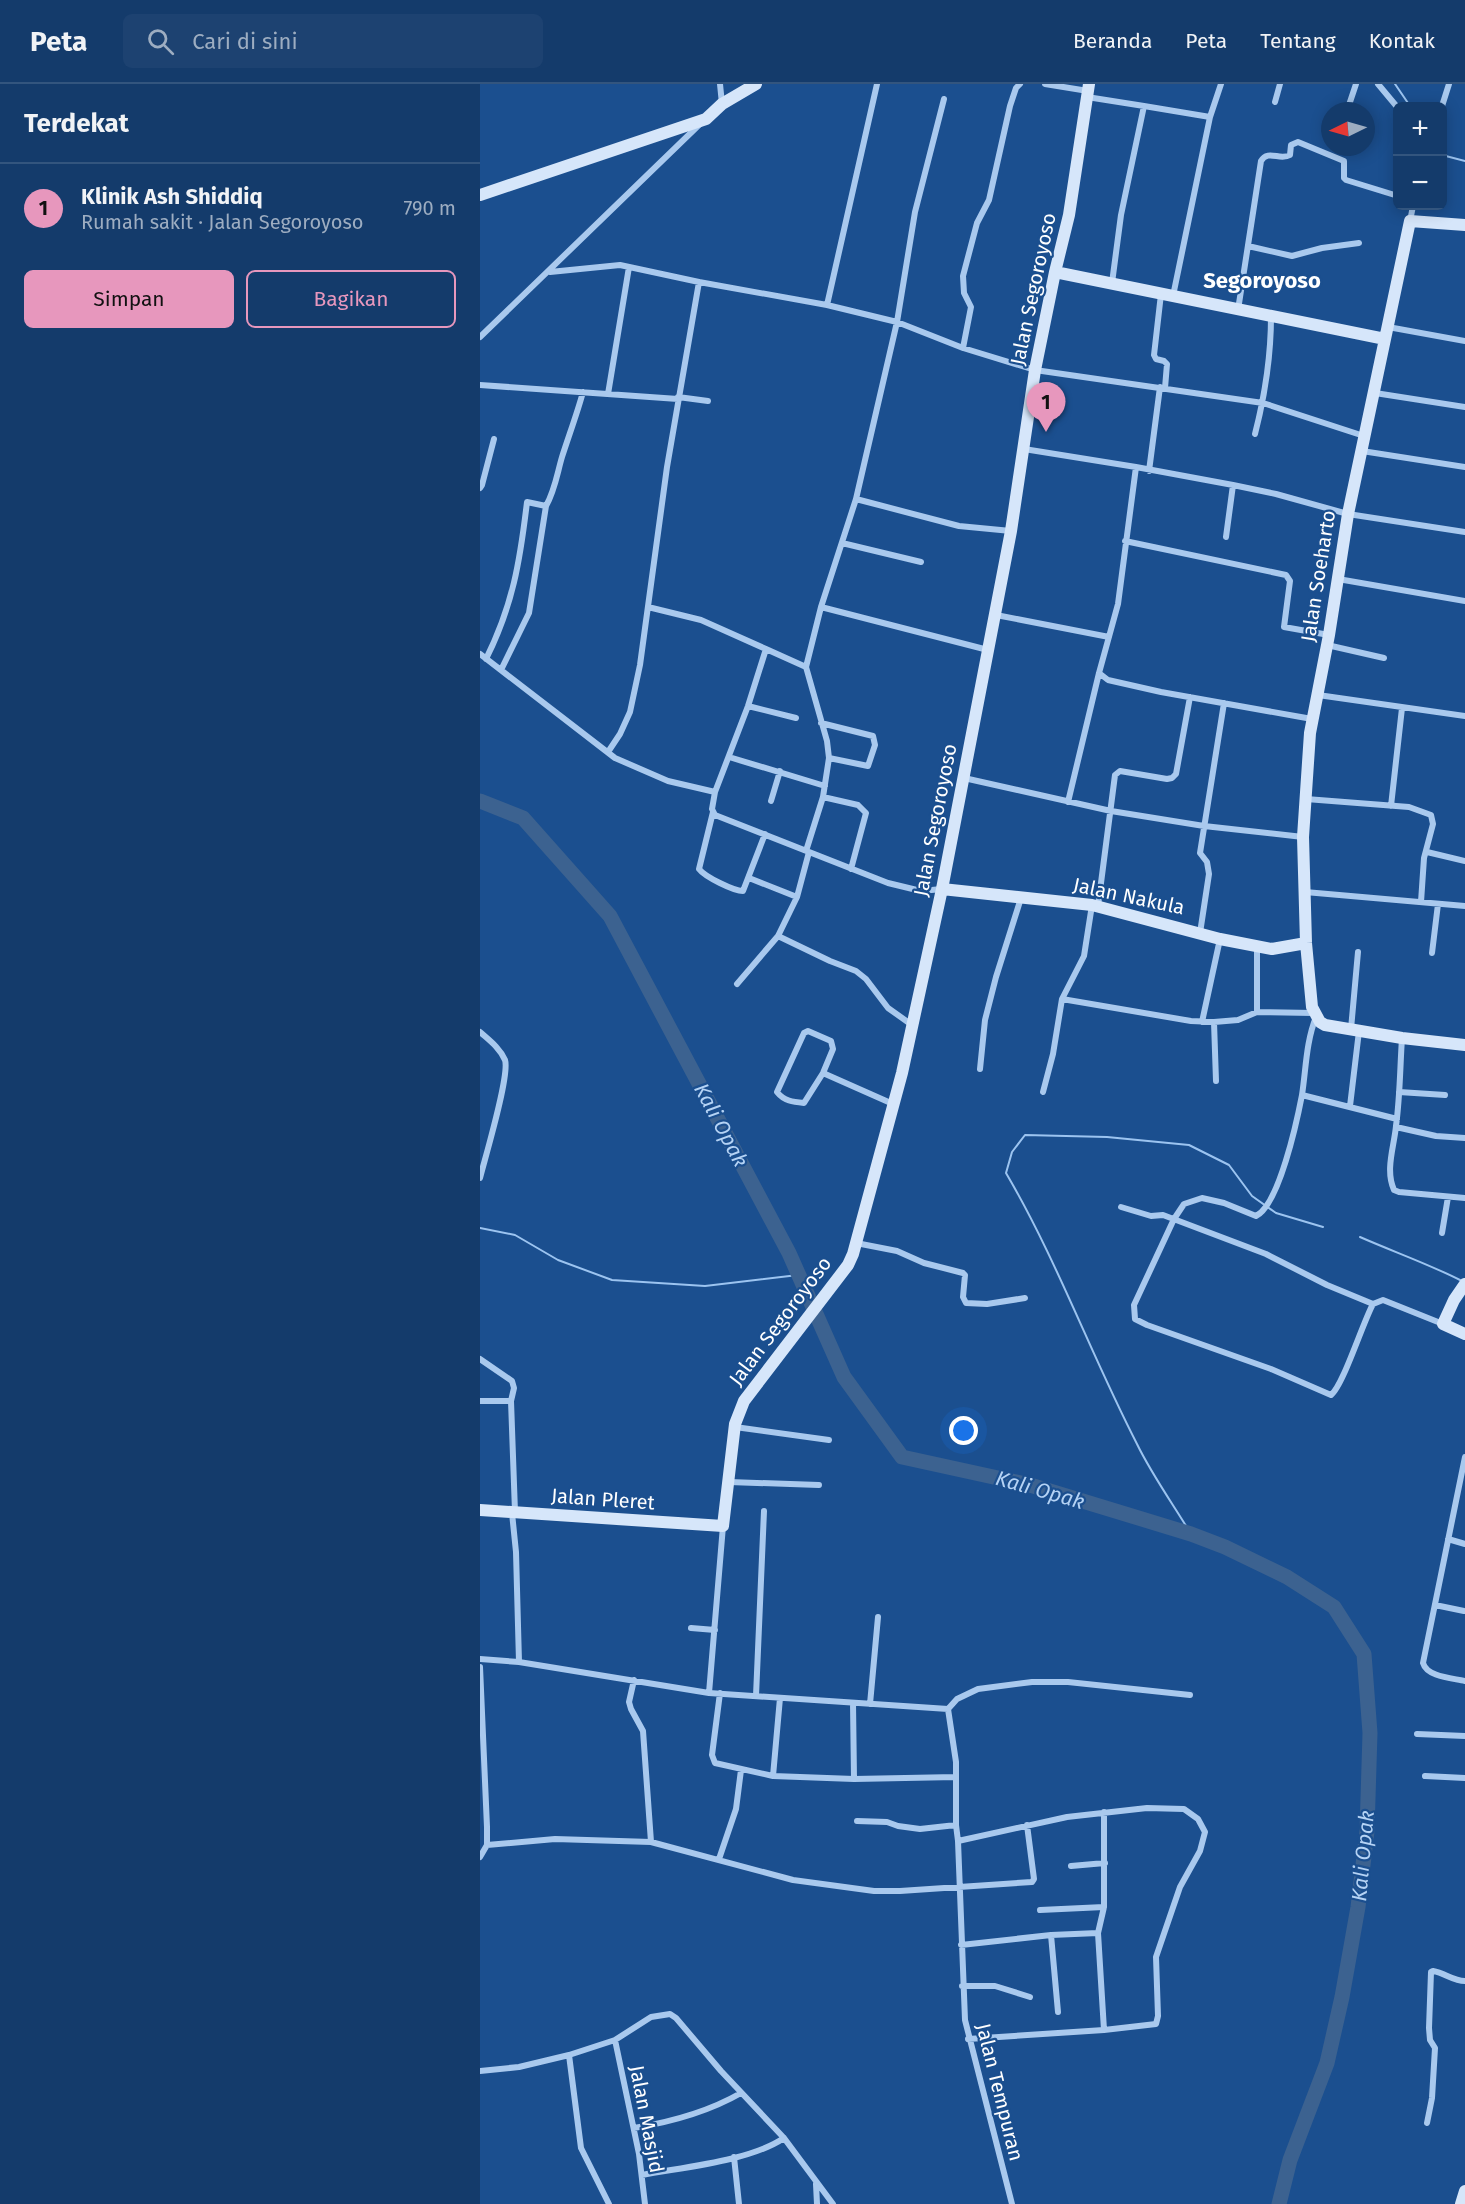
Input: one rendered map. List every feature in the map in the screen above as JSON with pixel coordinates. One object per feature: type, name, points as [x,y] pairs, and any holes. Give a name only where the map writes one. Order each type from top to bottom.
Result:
[{"type":"main road","points":[[480,195],[706,119],[722,104],[756,84]]},
{"type":"main road","name":"Jalan Segoroyoso","points":[[723,1526],[735,1427],[744,1401],[848,1265],[893,1105],[942,890],[996,615],[1035,370],[1069,216],[1088,91]]},
{"type":"main road","points":[[1410,221],[1465,225]]},
{"type":"main road","name":"Jalan Soeharto","points":[[1315,1015],[1306,943],[1303,837],[1313,719],[1348,514],[1410,221]]},
{"type":"main road","points":[[1055,272],[1238,310],[1386,333]]},
{"type":"main road","name":"Jalan Nakula","points":[[942,890],[1095,906],[1220,939],[1272,949],[1306,943]]},
{"type":"main road","points":[[1315,1015],[1325,1024],[1402,1038],[1465,1045]]},
{"type":"main road","points":[[1465,1284],[1454,1300],[1443,1324],[1465,1334]]},
{"type":"main road","name":"Jalan Pleret","points":[[480,1510],[723,1526]]},
{"type":"street","points":[[720,84],[722,104]]},
{"type":"street","points":[[827,305],[877,84]]},
{"type":"street","points":[[963,348],[970,307],[964,293],[963,276],[977,223],[989,200],[1010,106],[1016,88],[1020,84]]},
{"type":"street","points":[[1044,84],[1088,91],[1144,106],[1210,117]]},
{"type":"street","points":[[1149,471],[1167,364],[1156,359],[1154,355],[1210,117],[1221,84]]},
{"type":"street","points":[[1275,102],[1280,84]]},
{"type":"street","points":[[1350,102],[1356,84]]},
{"type":"street","points":[[1378,84],[1393,102]]},
{"type":"street","points":[[1443,102],[1449,84]]},
{"type":"street","points":[[737,984],[778,936],[797,897],[823,797],[829,758],[827,741],[806,667],[821,607],[856,499],[897,322],[915,212],[944,99]]},
{"type":"street","points":[[1112,284],[1121,215],[1144,106]]},
{"type":"street","points":[[480,337],[550,272],[706,119]]},
{"type":"street","points":[[1238,310],[1261,161],[1267,155],[1286,157],[1290,155],[1291,145],[1294,142],[1344,160],[1345,179],[1393,194]]},
{"type":"street","points":[[1410,221],[1412,210]]},
{"type":"street","points":[[1248,246],[1292,256],[1359,243]]},
{"type":"street","points":[[550,272],[620,265],[827,305],[897,322],[963,348],[1035,370],[1263,403],[1364,436]]},
{"type":"street","points":[[608,394],[629,267]]},
{"type":"street","points":[[608,752],[620,734],[630,712],[640,664],[678,398],[699,282]]},
{"type":"street","points":[[1255,434],[1263,403],[1271,344],[1271,316]]},
{"type":"street","points":[[1386,333],[1465,341]]},
{"type":"street","points":[[480,385],[708,401]]},
{"type":"street","points":[[501,670],[529,613],[546,506],[553,493],[583,392]]},
{"type":"street","points":[[1375,393],[1465,407]]},
{"type":"street","points":[[480,488],[494,440]]},
{"type":"street","points":[[1024,449],[1233,485],[1348,514],[1465,532]]},
{"type":"street","points":[[1361,451],[1465,467]]},
{"type":"street","points":[[1068,802],[1118,604],[1136,467]]},
{"type":"street","points":[[1226,537],[1233,485]]},
{"type":"street","points":[[856,499],[959,526],[1011,531]]},
{"type":"street","points":[[546,506],[527,502],[521,552],[512,595],[497,636],[483,656],[624,763],[668,781],[715,792]]},
{"type":"street","points":[[1125,541],[1286,575],[1290,581],[1284,627],[1384,658]]},
{"type":"street","points":[[842,543],[921,562]]},
{"type":"street","points":[[1337,579],[1465,601]]},
{"type":"street","points":[[648,607],[701,620],[806,667]]},
{"type":"street","points":[[821,607],[988,650]]},
{"type":"street","points":[[996,615],[1109,637]]},
{"type":"street","points":[[765,834],[743,891],[704,875],[699,869],[713,812],[715,792],[748,706],[766,649]]},
{"type":"street","points":[[1099,673],[1108,680],[1313,719]]},
{"type":"street","points":[[1318,695],[1465,716]]},
{"type":"street","points":[[1043,1092],[1053,1054],[1062,999],[1084,956],[1112,811],[1114,783],[1118,772],[1167,779],[1176,774],[1190,697]]},
{"type":"street","points":[[1200,933],[1209,874],[1207,862],[1200,854],[1224,703]]},
{"type":"street","points":[[748,706],[796,718]]},
{"type":"street","points":[[1391,806],[1402,708]]},
{"type":"street","points":[[822,723],[873,736],[875,745],[868,766],[829,758]]},
{"type":"street","points":[[729,758],[825,786]]},
{"type":"street","points":[[771,801],[780,771]]},
{"type":"street","points":[[963,778],[1112,811],[1204,826],[1303,837]]},
{"type":"street","points":[[823,797],[858,806],[866,813],[867,818],[851,869]]},
{"type":"street","points":[[1306,799],[1409,807],[1431,815],[1433,824],[1421,902]]},
{"type":"street","points":[[713,812],[851,869],[910,889],[942,890]]},
{"type":"street","points":[[1427,852],[1465,861]]},
{"type":"street","points":[[748,878],[797,897]]},
{"type":"street","points":[[1305,892],[1465,906]]},
{"type":"street","points":[[980,1069],[985,1020],[1021,898]]},
{"type":"street","points":[[1432,952],[1438,904]]},
{"type":"street","points":[[778,936],[856,971],[866,979],[888,1008],[912,1025]]},
{"type":"street","points":[[1202,1022],[1220,939]]},
{"type":"street","points":[[1257,946],[1257,1012]]},
{"type":"street","points":[[1350,1106],[1358,952]]},
{"type":"street","points":[[1062,999],[1202,1022],[1238,1020],[1257,1012],[1315,1015],[1309,1039],[1302,1095],[1284,1169],[1269,1201],[1260,1214],[1251,1215],[1224,1203],[1202,1198],[1184,1204],[1174,1219],[1134,1305],[1135,1319],[1271,1369],[1331,1395],[1341,1379],[1373,1304]]},
{"type":"street","points":[[1214,1022],[1216,1080]]},
{"type":"street","points":[[808,1031],[831,1041],[833,1049],[823,1073],[804,1103],[792,1102],[777,1092],[804,1033],[808,1031]]},
{"type":"street","points":[[480,1032],[494,1044],[506,1067],[480,1178]]},
{"type":"street","points":[[1402,1038],[1397,1119],[1390,1174],[1394,1190],[1465,1198]]},
{"type":"street","points":[[823,1073],[893,1105]]},
{"type":"street","points":[[1399,1092],[1444,1095]]},
{"type":"street","points":[[1302,1095],[1397,1119]]},
{"type":"street","points":[[1396,1127],[1445,1138],[1465,1138]]},
{"type":"street","points":[[1443,1233],[1448,1197]]},
{"type":"street","points":[[1121,1208],[1151,1216],[1161,1214],[1266,1254],[1327,1285],[1373,1304],[1383,1300],[1443,1324]]},
{"type":"street","points":[[856,1243],[897,1251],[924,1263],[963,1273],[965,1275],[963,1297],[966,1303],[987,1304],[1025,1298]]},
{"type":"street","points":[[480,1359],[512,1381],[514,1388],[511,1401],[513,1512],[519,1662]]},
{"type":"street","points":[[480,1401],[511,1401]]},
{"type":"street","points":[[735,1427],[829,1440]]},
{"type":"street","points":[[1465,1457],[1423,1663],[1430,1672],[1465,1681]]},
{"type":"street","points":[[729,1482],[819,1485]]},
{"type":"street","points":[[756,1696],[764,1511]]},
{"type":"street","points":[[709,1693],[723,1526]]},
{"type":"street","points":[[1449,1539],[1465,1544]]},
{"type":"street","points":[[1435,1605],[1464,1611]]},
{"type":"street","points":[[870,1704],[878,1617]]},
{"type":"street","points":[[691,1628],[715,1630]]},
{"type":"street","points":[[480,1659],[519,1662],[709,1693],[948,1709],[957,1699],[978,1689],[1032,1682],[1068,1682],[1190,1695]]},
{"type":"street","points":[[480,1667],[486,1845],[480,1857]]},
{"type":"street","points":[[634,1680],[629,1702],[643,1731],[651,1842]]},
{"type":"street","points":[[720,1694],[712,1759],[715,1763],[773,1776],[854,1779],[956,1777]]},
{"type":"street","points":[[773,1776],[780,1698]]},
{"type":"street","points":[[853,1703],[854,1779]]},
{"type":"street","name":"Jalan Tempuran","points":[[948,1709],[956,1762],[956,1825],[964,2020],[1012,2204]]},
{"type":"street","points":[[1417,1734],[1465,1736]]},
{"type":"street","points":[[719,1859],[736,1809],[741,1770]]},
{"type":"street","points":[[1425,1776],[1465,1778]]},
{"type":"street","points":[[958,1841],[1067,1816],[1147,1808],[1178,1808],[1194,1815],[1203,1825],[1205,1832],[1200,1851],[1180,1887],[1156,1957],[1158,2021],[1156,2024],[1146,2027],[968,2038]]},
{"type":"street","points":[[1104,1812],[1104,1907],[1098,1934],[1104,2030]]},
{"type":"street","points":[[857,1821],[887,1822],[920,1829],[956,1825]]},
{"type":"street","points":[[486,1845],[555,1839],[651,1842],[793,1880],[874,1891],[1032,1882],[1034,1879],[1028,1825]]},
{"type":"street","points":[[1071,1866],[1105,1863]]},
{"type":"street","points":[[1040,1910],[1104,1907]]},
{"type":"street","points":[[961,1945],[1051,1935],[1098,1934]]},
{"type":"street","points":[[1051,1935],[1058,2012]]},
{"type":"street","points":[[1427,2123],[1432,2098],[1435,2048],[1430,2040],[1428,2028],[1431,1972],[1440,1972],[1456,1981],[1465,1981]]},
{"type":"street","points":[[962,1986],[994,1986],[1030,1997]]},
{"type":"street","points":[[480,2071],[519,2067],[569,2055],[615,2040],[651,2017],[670,2014],[784,2138],[833,2204]]},
{"type":"street","name":"Jalan Masjid","points":[[615,2040],[642,2175],[645,2204]]},
{"type":"street","points":[[569,2055],[581,2148],[609,2204]]},
{"type":"street","points":[[633,2128],[672,2121],[722,2104],[741,2093]]},
{"type":"street","points":[[642,2175],[734,2157],[766,2147],[784,2138]]},
{"type":"street","points":[[734,2157],[739,2204]]},
{"type":"street","points":[[816,2183],[817,2204]]},
{"type":"waterway","points":[[1395,84],[1407,102]]},
{"type":"waterway","points":[[1446,156],[1465,161]]},
{"type":"waterway","name":"Kali Opak","points":[[480,801],[523,818],[610,916],[789,1253],[844,1377],[902,1457],[1030,1485],[1191,1534],[1225,1547],[1287,1577],[1334,1607],[1364,1654],[1370,1733],[1367,1831],[1358,1907],[1342,1997],[1327,2063],[1290,2160],[1279,2204]]},
{"type":"waterway","points":[[1191,1534],[1143,1456],[1042,1240],[1006,1173],[1012,1152],[1025,1135],[1107,1137],[1189,1145],[1229,1165],[1252,1196],[1276,1213],[1323,1227]]},
{"type":"waterway","points":[[480,1228],[515,1235],[558,1260],[612,1280],[705,1286],[798,1275]]},
{"type":"waterway","points":[[1360,1237],[1462,1281]]},
{"type":"place","name":"Klinik Ash Shiddiq","points":[[1046,432]]},
{"type":"district","name":"Segoroyoso","points":[[1262,280]]}]
